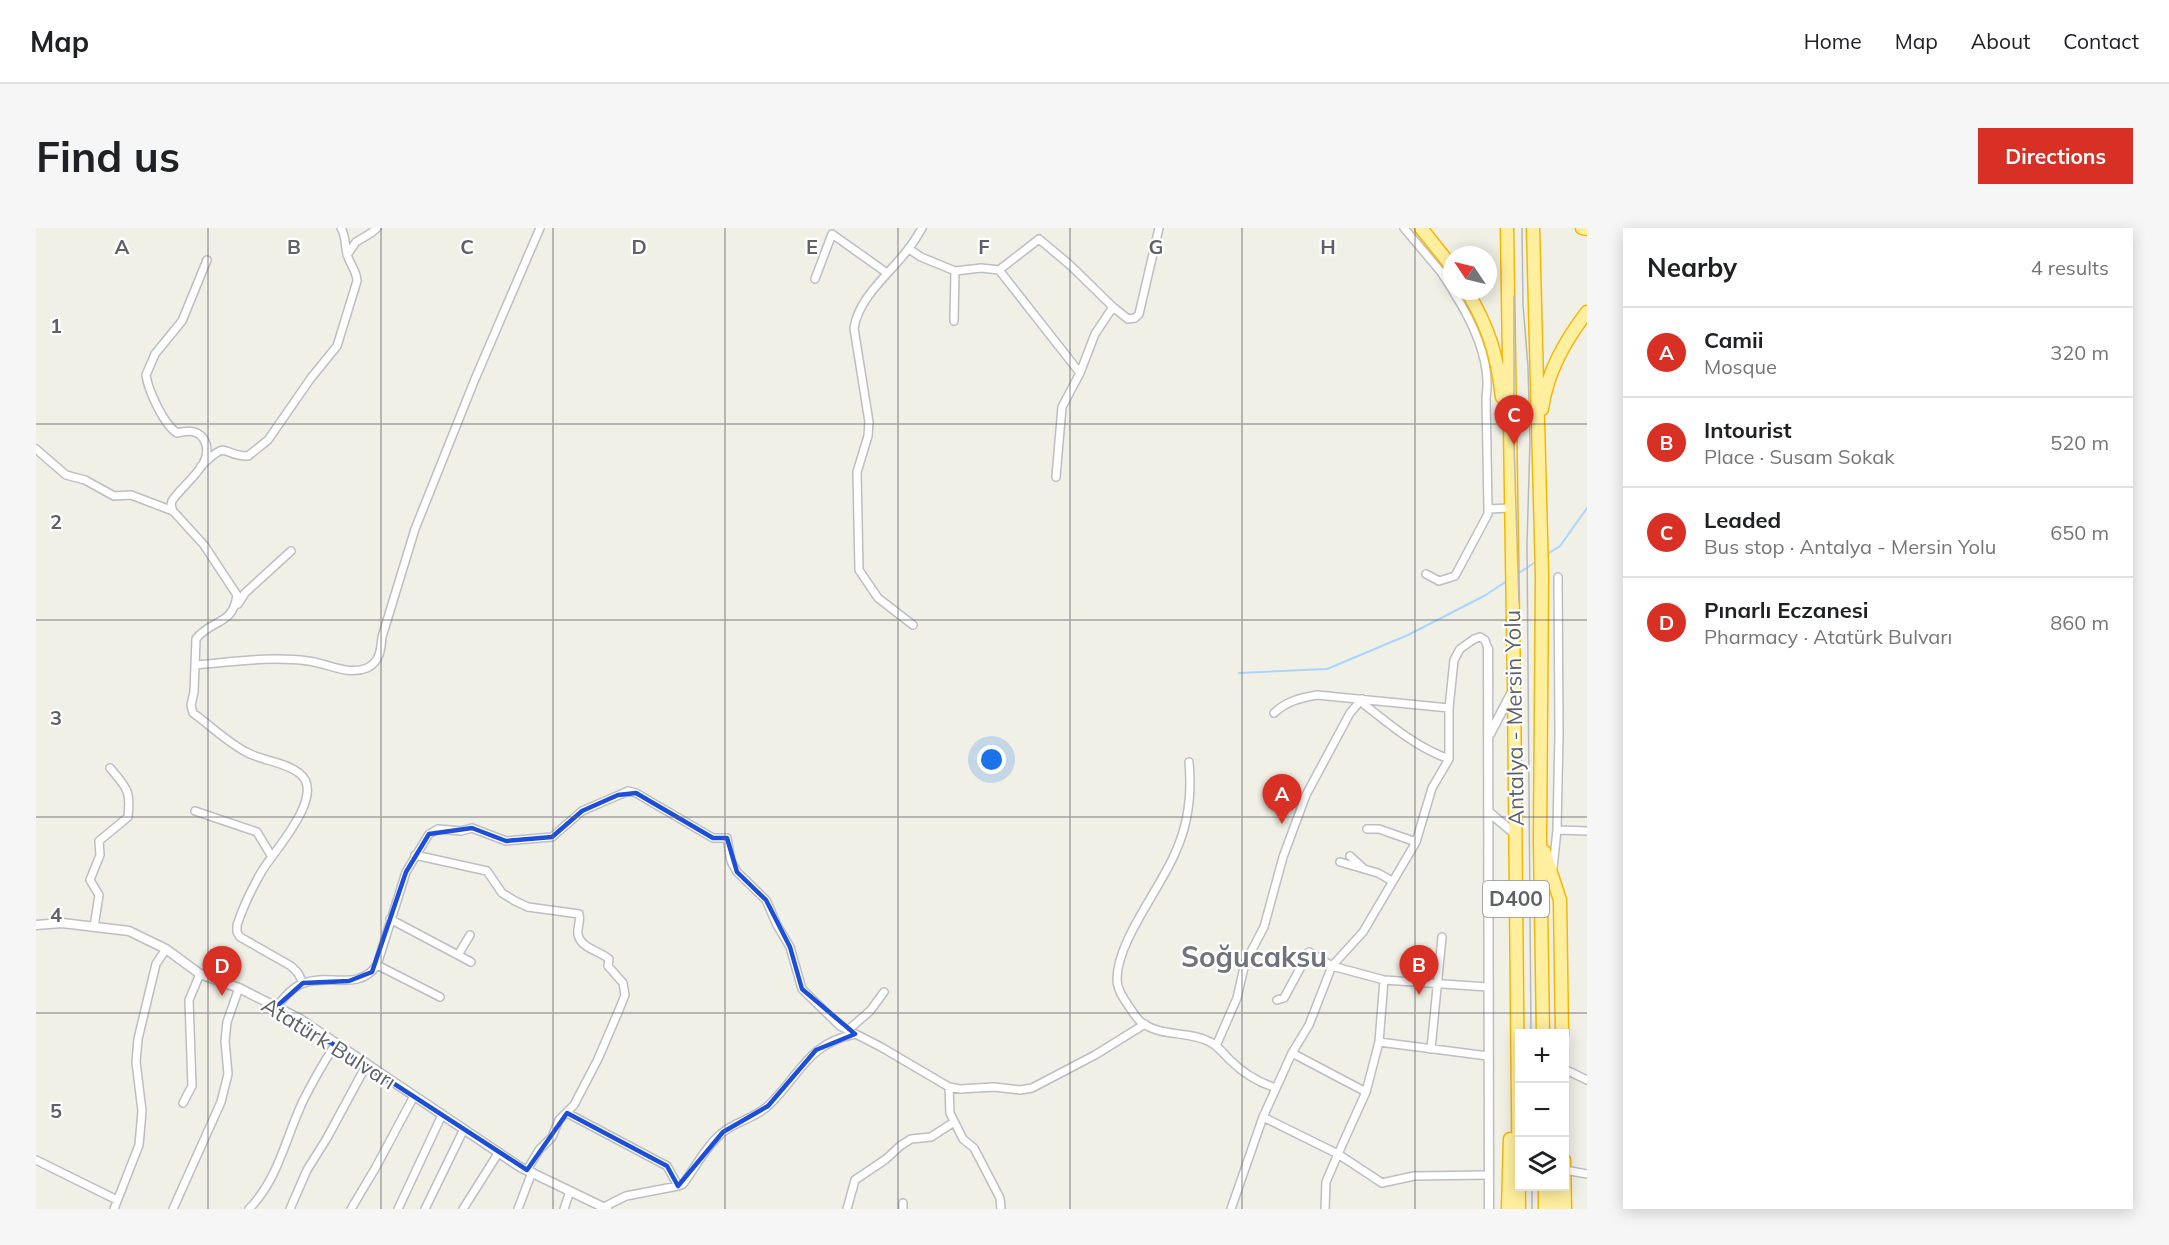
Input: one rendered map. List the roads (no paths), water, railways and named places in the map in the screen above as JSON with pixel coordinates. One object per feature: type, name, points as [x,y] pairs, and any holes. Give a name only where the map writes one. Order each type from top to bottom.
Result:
[{"type":"highway","points":[[1421,228],[1443,256]]},
{"type":"highway","name":"Antalya - Mersin Yolu","points":[[1507,228],[1517,1029]]},
{"type":"highway","name":"Antalya - Mersin Yolu","points":[[1533,228],[1542,576],[1540,841],[1543,1029]]},
{"type":"highway","points":[[1582,228],[1587,229]]},
{"type":"highway","points":[[1472,300],[1494,350],[1509,447]]},
{"type":"highway","points":[[1538,449],[1543,399],[1551,371],[1561,350],[1587,312]]},
{"type":"highway","points":[[1540,841],[1560,900],[1562,1029]]},
{"type":"highway","points":[[1508,1209],[1512,1107],[1516,1083]]},
{"type":"highway","name":"Antalya - Mersin Yolu","points":[[1517,1083],[1519,1209]]},
{"type":"highway","points":[[1545,1191],[1545,1209]]},
{"type":"highway","points":[[1555,1191],[1556,1209]]},
{"type":"highway","points":[[1565,1191],[1565,1209]]},
{"type":"street","points":[[236,606],[237,595],[214,558],[173,512],[172,501],[201,466],[219,450],[225,449],[248,456],[262,446],[278,427],[310,378],[337,346],[357,281],[357,275],[347,255],[346,236],[341,228]]},
{"type":"street","points":[[347,255],[356,242],[377,228]]},
{"type":"street","points":[[195,665],[294,659],[356,671],[372,665],[376,660],[380,654],[382,637],[415,529],[473,383],[540,228]]},
{"type":"street","points":[[914,625],[878,598],[859,570],[857,472],[868,436],[869,422],[854,328],[858,313],[887,273],[909,249],[922,228]]},
{"type":"street","points":[[909,249],[921,257],[955,271],[981,268],[999,270],[1039,239],[1128,319],[1136,318],[1139,314],[1159,228]]},
{"type":"street","points":[[1404,228],[1443,275]]},
{"type":"street","points":[[816,279],[832,234],[887,273]]},
{"type":"street","points":[[201,466],[206,454],[204,440],[196,432],[177,432],[166,423],[151,393],[146,375],[155,354],[182,321],[207,260]]},
{"type":"street","points":[[999,270],[1080,373]]},
{"type":"street","points":[[954,321],[955,271]]},
{"type":"street","points":[[1426,574],[1439,581],[1455,576],[1488,514],[1486,397],[1489,381],[1476,335],[1459,300]]},
{"type":"street","points":[[1056,477],[1062,407],[1080,373],[1095,334],[1113,307]]},
{"type":"street","points":[[36,449],[66,474],[85,480],[114,496],[131,495],[173,512]]},
{"type":"street","points":[[1488,509],[1510,508]]},
{"type":"street","points":[[291,550],[245,593],[224,620],[206,629],[196,639],[194,692],[191,705],[193,713],[234,745],[249,754],[294,769],[306,781],[304,805],[296,823],[258,877],[241,915],[237,932],[249,943],[291,966],[298,972],[303,983]]},
{"type":"street","points":[[1552,874],[1557,830],[1559,733],[1558,577]]},
{"type":"street","points":[[1232,1209],[1263,1117],[1292,1053],[1309,1025],[1332,966],[1363,932],[1416,842],[1432,788],[1449,759],[1449,708],[1454,660],[1460,649],[1480,637],[1485,640],[1488,649],[1489,1209]]},
{"type":"street","points":[[1489,736],[1514,687]]},
{"type":"street","points":[[1274,713],[1284,704],[1317,696],[1449,708]]},
{"type":"street","points":[[1361,700],[1410,740],[1449,759]]},
{"type":"street","points":[[1216,1046],[1234,1005],[1245,963],[1264,927],[1283,857],[1306,795],[1350,713],[1361,700]]},
{"type":"street","points":[[1189,762],[1191,797],[1184,832],[1162,880],[1132,931],[1122,956],[1117,979],[1122,996],[1138,1020],[1160,1032],[1202,1039],[1216,1046],[1251,1078],[1276,1088]]},
{"type":"street","points":[[94,927],[99,895],[90,880],[100,855],[99,841],[128,817],[130,799],[128,789],[110,768]]},
{"type":"street","points":[[276,1007],[292,990],[303,983],[349,981],[372,972],[377,964],[406,872],[414,855],[429,834],[438,829],[460,831],[472,828],[506,841],[552,837],[582,812],[628,791],[636,793],[712,838],[727,838],[731,861],[737,872],[766,900],[790,947],[802,989],[840,1026],[949,1087],[1032,1089],[1095,1055],[1145,1024]]},
{"type":"street","points":[[195,811],[257,832],[272,857]]},
{"type":"street","points":[[1490,813],[1515,834]]},
{"type":"street","points":[[1367,829],[1380,829],[1416,842]]},
{"type":"street","points":[[1557,830],[1587,831]]},
{"type":"street","points":[[414,855],[487,871],[502,893],[528,907],[579,914],[581,919],[578,930],[579,939],[609,959],[608,966],[623,983],[625,995],[598,1059],[574,1105],[559,1120],[552,1137],[539,1150],[529,1171],[518,1209]]},
{"type":"street","points":[[1350,856],[1365,868]]},
{"type":"street","points":[[1340,862],[1365,868],[1392,881]]},
{"type":"street","points":[[390,919],[471,962]]},
{"type":"street","name":"Atatürk Bulvarı","points":[[36,925],[62,923],[129,932],[166,949],[200,974],[240,988],[300,1019],[498,1152],[529,1171],[605,1208]]},
{"type":"street","points":[[458,955],[470,935]]},
{"type":"street","points":[[1431,1049],[1442,938]]},
{"type":"street","points":[[114,1209],[139,1145],[142,1111],[136,1062],[138,1039],[156,964],[166,949]]},
{"type":"street","points":[[1277,1000],[1284,998],[1288,993],[1307,953],[1315,955],[1332,966],[1384,980],[1488,987]]},
{"type":"street","points":[[377,964],[440,997]]},
{"type":"street","points":[[183,1103],[192,1086],[189,1000],[200,974]]},
{"type":"street","points":[[1325,1209],[1326,1182],[1366,1092],[1380,1042],[1384,980]]},
{"type":"street","points":[[173,1209],[221,1102],[228,1074],[225,1041],[227,1022],[240,988]]},
{"type":"street","points":[[605,1208],[626,1196],[683,1184],[723,1132],[768,1106],[816,1050],[851,1032],[884,992]]},
{"type":"street","points":[[1380,1042],[1488,1056]]},
{"type":"street","points":[[249,1209],[264,1193],[274,1175],[303,1101],[336,1043]]},
{"type":"street","points":[[1292,1053],[1366,1092]]},
{"type":"street","points":[[290,1209],[307,1170],[367,1064]]},
{"type":"street","points":[[1569,1071],[1587,1080]]},
{"type":"street","points":[[949,1087],[950,1113],[963,1139],[974,1148],[1000,1198],[1001,1209]]},
{"type":"street","points":[[351,1209],[414,1096]]},
{"type":"street","points":[[567,1113],[667,1166],[678,1186]]},
{"type":"street","points":[[398,1209],[442,1115]]},
{"type":"street","points":[[1263,1117],[1338,1154],[1382,1183],[1414,1176],[1489,1175]]},
{"type":"street","points":[[847,1209],[855,1180],[911,1139],[931,1137],[954,1122]]},
{"type":"street","points":[[425,1209],[464,1129]]},
{"type":"street","points":[[463,1209],[498,1152]]},
{"type":"street","points":[[36,1160],[117,1200]]},
{"type":"street","points":[[1569,1171],[1587,1174]]},
{"type":"street","points":[[564,1209],[570,1191]]},
{"type":"waterway","points":[[1546,555],[1560,546],[1587,508]]},
{"type":"waterway","points":[[1516,575],[1537,561]]},
{"type":"waterway","points":[[1239,673],[1327,669],[1408,635],[1484,596],[1507,581]]},
{"type":"tram line","points":[[1522,228],[1523,305],[1528,367],[1530,441],[1527,544],[1531,1029]]},
{"type":"tram line","points":[[1514,296],[1514,445],[1519,602]]},
{"type":"tram line","points":[[1532,1191],[1532,1209]]},
{"type":"place","name":"Leaded","points":[[1514,445]]},
{"type":"place","name":"Camii","points":[[1282,824]]},
{"type":"place","name":"Intourist","points":[[1419,995]]},
{"type":"place","name":"Pınarlı Eczanesi","points":[[222,996]]},
{"type":"district","name":"Soğucaksu","points":[[1254,957]]}]
